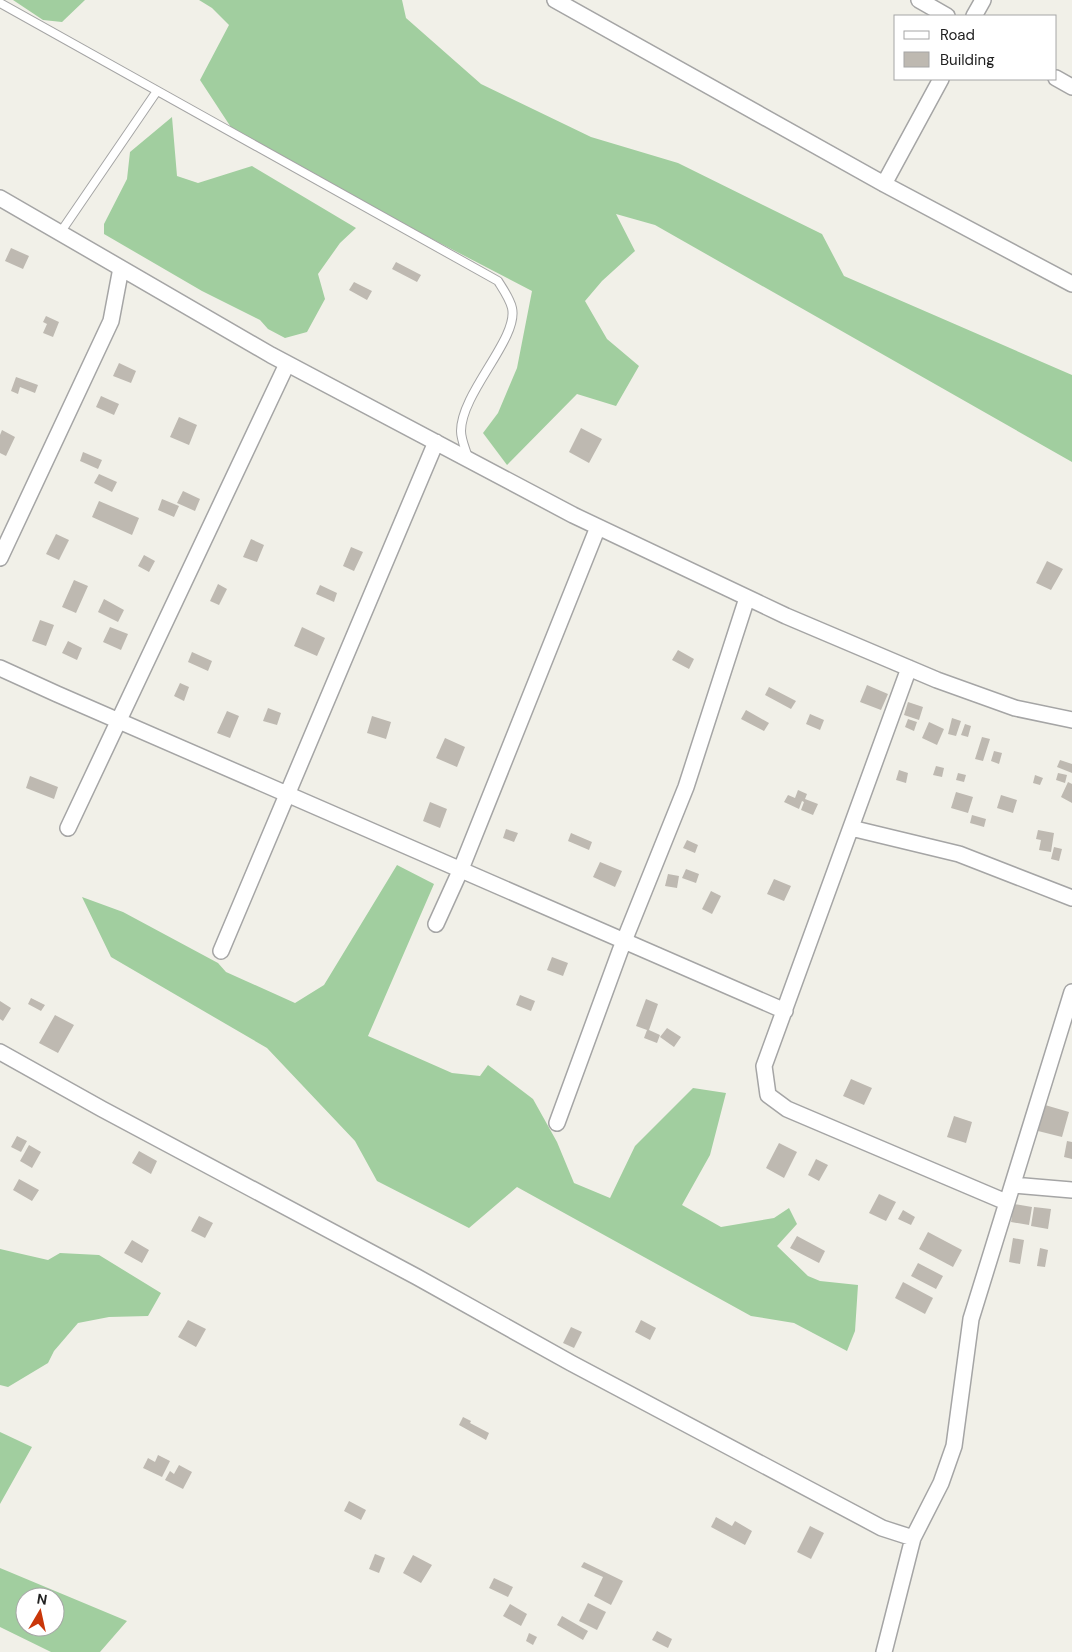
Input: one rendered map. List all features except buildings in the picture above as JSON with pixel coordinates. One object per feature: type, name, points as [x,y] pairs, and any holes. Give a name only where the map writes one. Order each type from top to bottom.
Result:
[{"type":"street","points":[[556,0],[884,184],[1072,284]]},
{"type":"street","points":[[919,0],[945,15]]},
{"type":"street","points":[[975,15],[983,0]]},
{"type":"street","points":[[1057,79],[1072,87]]},
{"type":"street","points":[[884,184],[939,80]]},
{"type":"street","points":[[0,198],[287,364],[598,527],[786,616],[909,668],[1015,708],[1072,720]]},
{"type":"street","points":[[0,558],[111,321],[121,268]]},
{"type":"street","points":[[68,828],[287,364]]},
{"type":"street","points":[[221,952],[436,442]]},
{"type":"street","points":[[436,924],[460,870],[598,527]]},
{"type":"street","points":[[557,1123],[624,941],[686,787],[747,598]]},
{"type":"street","points":[[0,668],[785,1011]]},
{"type":"street","points":[[909,668],[764,1066],[768,1095],[787,1110],[1006,1202]]},
{"type":"street","points":[[851,828],[959,854],[1072,898]]},
{"type":"street","points":[[884,1652],[913,1538],[941,1484],[954,1446],[971,1319],[1072,992]]},
{"type":"street","points":[[0,1052],[102,1109],[417,1276],[571,1363],[882,1528],[913,1538]]},
{"type":"street","points":[[1013,1185],[1072,1190]]},
{"type":"lane","points":[[0,3],[498,281],[512,308],[512,325],[473,393],[464,415],[461,432],[469,460]]},
{"type":"lane","points":[[60,233],[157,91]]},
{"type":"green space","points":[[13,0],[85,0],[62,22],[43,20]]},
{"type":"green space","points":[[199,0],[402,0],[406,18],[481,84],[591,137],[678,163],[822,234],[844,276],[1072,375],[1072,462],[655,225],[616,214],[635,251],[602,281],[585,301],[607,339],[639,366],[616,406],[577,394],[507,465],[483,433],[498,413],[517,368],[532,291],[238,138],[200,80],[229,25],[212,8]]},
{"type":"green space","points":[[172,117],[177,176],[198,183],[252,166],[356,228],[340,243],[318,274],[325,299],[307,332],[285,338],[268,329],[260,320],[202,291],[104,234],[104,224],[127,179],[130,152]]},
{"type":"green space","points":[[397,865],[434,884],[368,1036],[452,1073],[480,1076],[488,1065],[533,1099],[557,1142],[574,1183],[610,1198],[635,1146],[693,1088],[726,1093],[710,1155],[682,1205],[721,1227],[774,1218],[789,1208],[797,1224],[777,1246],[808,1276],[820,1281],[858,1285],[855,1331],[847,1351],[794,1323],[751,1316],[517,1187],[469,1228],[377,1181],[355,1141],[267,1048],[111,957],[82,897],[123,912],[218,963],[226,972],[295,1003],[324,985]]},
{"type":"green space","points":[[0,1249],[48,1260],[60,1253],[99,1255],[161,1293],[148,1316],[109,1317],[78,1323],[54,1351],[48,1363],[8,1387],[0,1385]]},
{"type":"green space","points":[[0,1432],[32,1447],[0,1504]]},
{"type":"green space","points":[[0,1568],[46,1587],[15,1587],[15,1634],[0,1627]]},
{"type":"green space","points":[[65,1595],[127,1621],[100,1652],[51,1652],[20,1637],[65,1637]]}]
